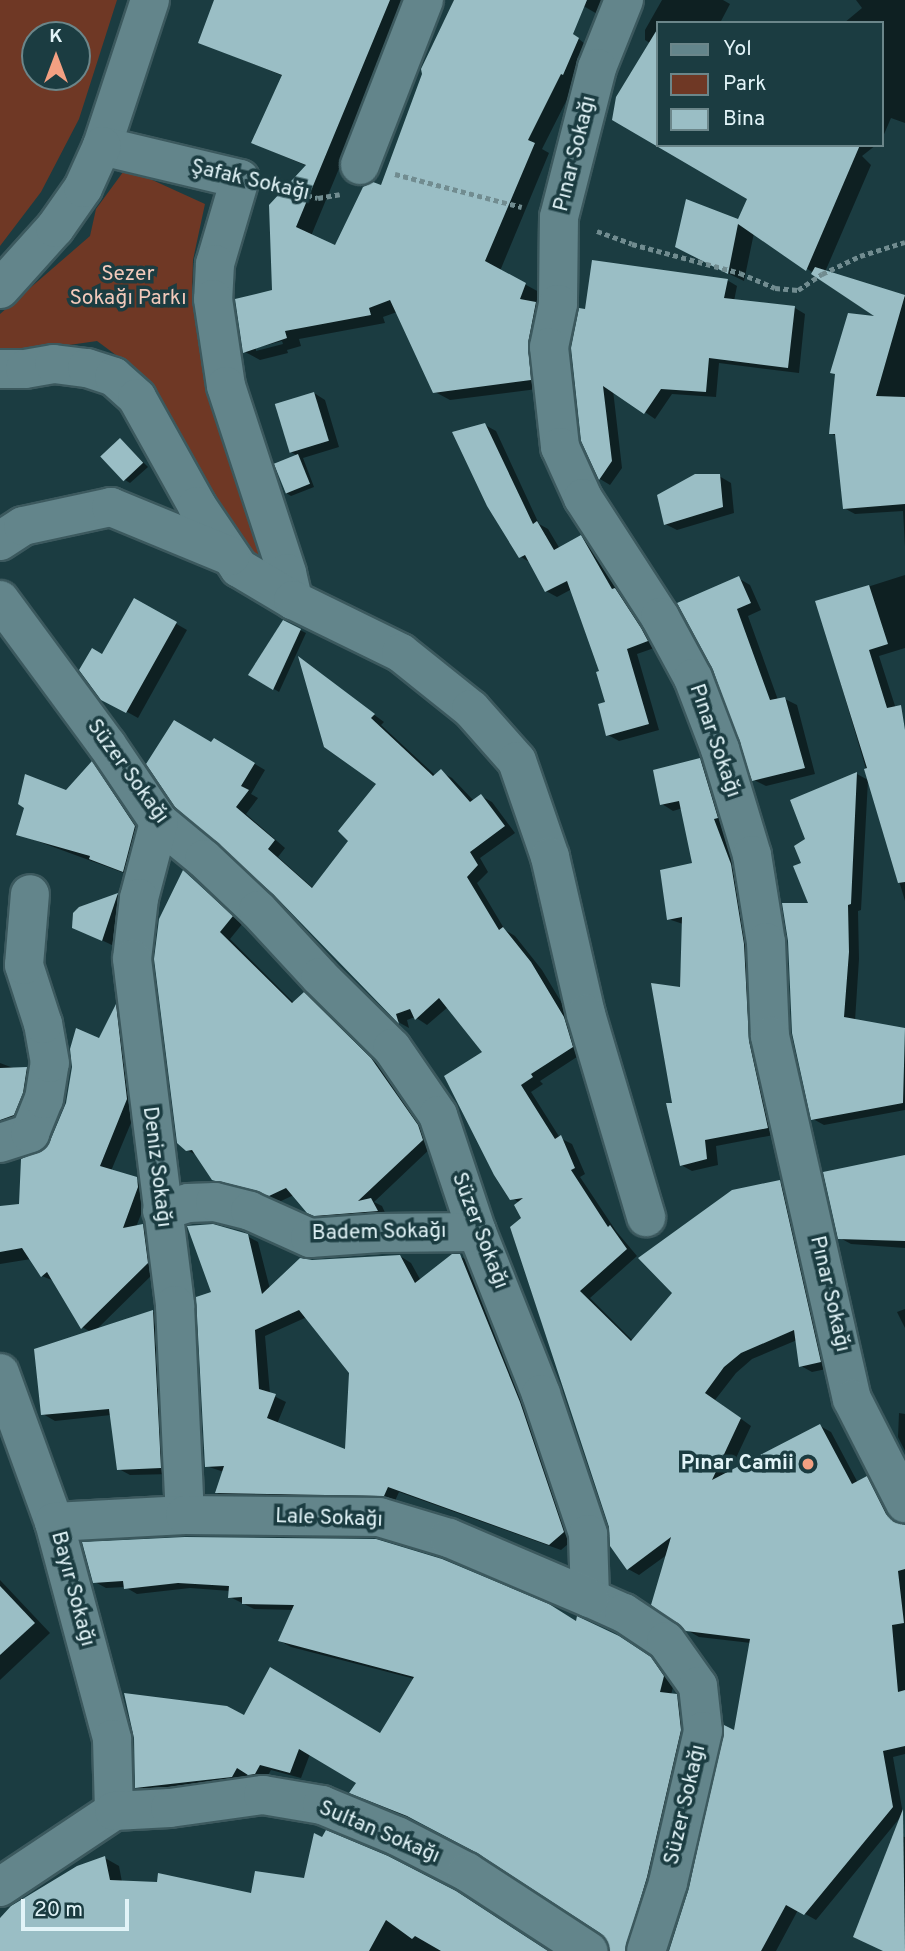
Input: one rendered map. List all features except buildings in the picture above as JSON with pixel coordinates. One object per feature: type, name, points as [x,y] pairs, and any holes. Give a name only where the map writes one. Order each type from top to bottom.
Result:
[{"type":"street","points":[[0,289],[55,228],[83,188],[102,146],[150,0]]},
{"type":"street","points":[[360,165],[424,0]]},
{"type":"street","name":"Pınar Sokağı","points":[[624,0],[597,68],[559,217],[558,304],[549,346],[560,447],[583,498],[660,617],[686,666],[720,749],[752,855],[766,942],[770,1036],[852,1399],[905,1503]]},
{"type":"street","name":"Şafak Sokağı","points":[[102,146],[240,179]]},
{"type":"street","points":[[240,179],[215,264],[213,299],[226,386],[293,600]]},
{"type":"street","points":[[0,369],[26,369],[54,364],[87,368],[114,377],[137,398],[197,506],[239,568],[293,600],[401,653],[471,709],[517,761],[550,857],[586,1014],[646,1217]]},
{"type":"street","points":[[0,541],[23,526],[111,507],[230,556]]},
{"type":"street","name":"Süzer Sokağı","points":[[0,600],[107,745],[159,822],[204,859],[258,910],[320,977],[392,1048],[438,1115],[477,1232],[541,1394],[562,1465],[588,1534],[590,1598],[624,1613],[666,1641],[698,1686],[703,1731],[668,1883],[646,1951]]},
{"type":"street","name":"Deniz Sokağı","points":[[159,822],[139,898],[132,960],[175,1305],[185,1516]]},
{"type":"street","points":[[0,1143],[30,1133],[44,1099],[50,1063],[43,1024],[24,965],[30,894]]},
{"type":"street","name":"Badem Sokağı","points":[[162,1211],[187,1203],[215,1202],[250,1211],[310,1238],[380,1233],[477,1232]]},
{"type":"street","name":"Bayır Sokağı","points":[[0,1373],[54,1522],[112,1739],[114,1811]]},
{"type":"street","name":"Lale Sokağı","points":[[54,1522],[185,1516],[379,1517],[449,1538],[590,1598]]},
{"type":"street","name":"Sultan Sokağı","points":[[114,1811],[170,1808],[263,1795],[322,1805],[397,1836],[467,1872],[588,1951]]},
{"type":"street","points":[[0,1886],[114,1811]]},
{"type":"path","name":"Şafak Sokağı","points":[[240,179],[318,198],[335,197],[349,188],[360,165]]},
{"type":"path","points":[[360,165],[559,217],[632,244],[740,273],[775,288],[799,290],[822,274],[860,256],[905,242]]},
{"type":"green space","points":[[0,0],[117,0],[91,81],[91,21],[21,21],[21,91],[88,91],[79,119],[41,192],[0,246]]},
{"type":"green space","name":"Sezer Sokağı Parkı","points":[[126,168],[205,204],[193,260],[192,293],[221,413],[266,546],[260,558],[248,562],[120,358],[97,341],[0,355],[0,314],[90,236],[96,209]]},
{"type":"place","name":"Pınar Camii","points":[[808,1464]]}]
